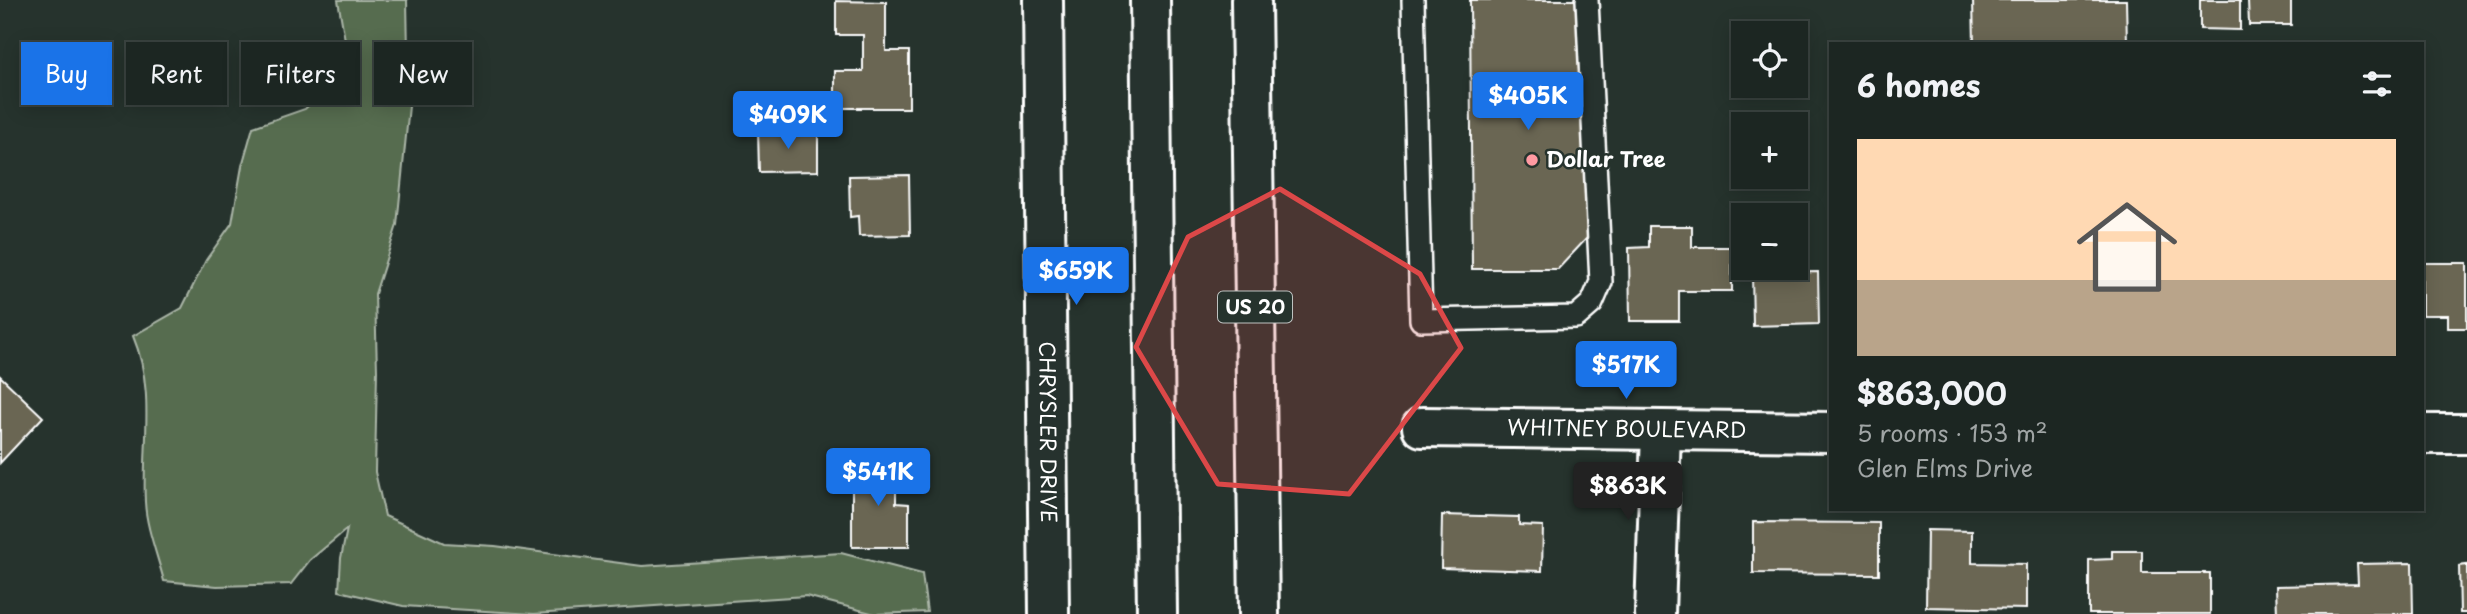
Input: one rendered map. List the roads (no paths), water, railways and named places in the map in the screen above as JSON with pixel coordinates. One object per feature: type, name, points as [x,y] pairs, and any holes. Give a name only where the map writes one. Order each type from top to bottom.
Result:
[{"type":"street","name":"CHRYSLER DRIVE","points":[[1043,0],[1049,614]]},
{"type":"street","points":[[1150,0],[1157,614]]},
{"type":"street","name":"US 20","points":[[1251,0],[1259,614]]},
{"type":"street","name":"WHITNEY BOULEVARD","points":[[1422,427],[1829,432]]},
{"type":"street","points":[[1655,614],[1661,432]]},
{"type":"street","points":[[2424,434],[2467,434]]},
{"type":"lane","points":[[1413,0],[1421,320],[1576,317],[1592,303],[1601,282],[1587,0]]},
{"type":"place","name":"Dollar Tree","points":[[1532,160]]}]
